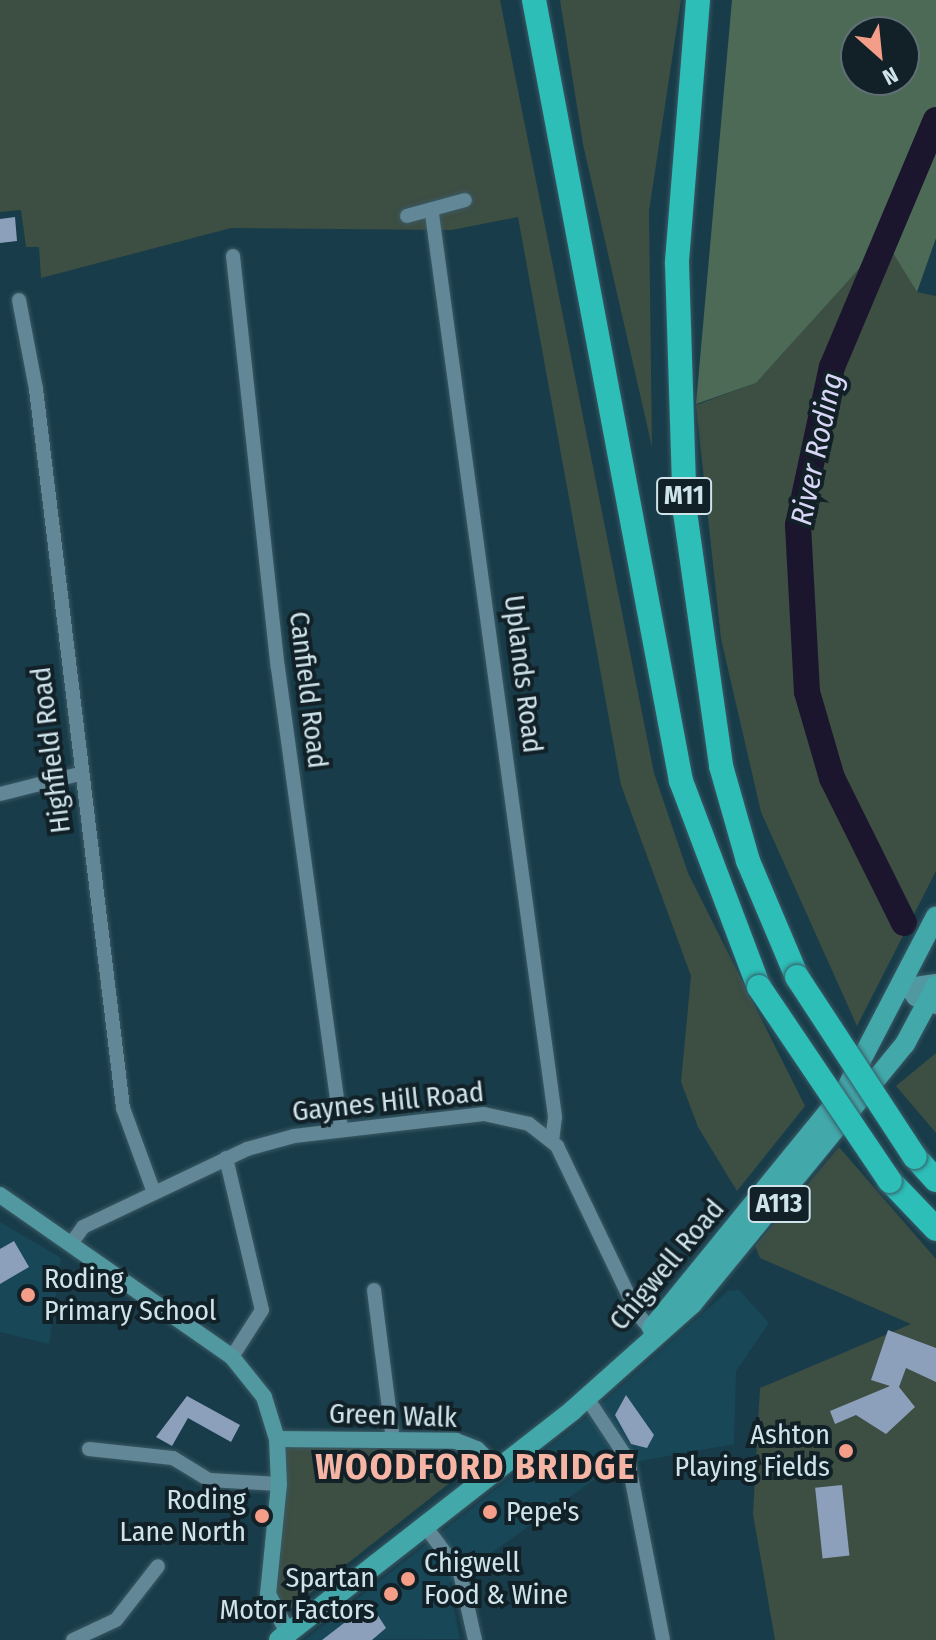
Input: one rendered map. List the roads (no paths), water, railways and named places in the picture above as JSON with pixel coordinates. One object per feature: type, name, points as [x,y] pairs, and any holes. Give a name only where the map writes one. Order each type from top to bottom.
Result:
[{"type":"highway","name":"M11","points":[[534,0],[554,128],[681,781],[759,987],[890,1181],[936,1229]]},
{"type":"highway","name":"M11","points":[[698,0],[677,263],[686,528],[721,766],[748,861],[797,977],[915,1157],[936,1180]]},
{"type":"main road","name":"Chigwell Road","points":[[654,1334],[844,1093],[906,986],[936,916]]},
{"type":"main road","name":"Chigwell Road","points":[[283,1636],[605,1383],[801,1178],[934,995]]},
{"type":"street","points":[[407,216],[432,214],[465,200]]},
{"type":"street","name":"Uplands Road","points":[[432,214],[555,1117],[552,1141]]},
{"type":"street","name":"Canfield Road","points":[[233,256],[278,668],[341,1130]]},
{"type":"street","name":"Highfield Road","points":[[19,300],[36,389],[79,774],[123,1108],[153,1190]]},
{"type":"street","points":[[0,794],[79,774]]},
{"type":"street","points":[[906,986],[934,995]]},
{"type":"street","points":[[906,986],[934,995]]},
{"type":"street","name":"Gaynes Hill Road","points":[[73,1241],[83,1227],[153,1190],[226,1158],[341,1130],[484,1114],[529,1124],[552,1141]]},
{"type":"street","points":[[552,1141],[654,1334]]},
{"type":"street","points":[[226,1158],[262,1310],[232,1357]]},
{"type":"street","points":[[0,1195],[73,1241],[232,1357],[264,1397],[277,1439],[279,1484],[268,1594],[283,1636]]},
{"type":"street","points":[[374,1290],[393,1441]]},
{"type":"street","points":[[587,1398],[628,1460],[663,1640]]},
{"type":"street","name":"Green Walk","points":[[277,1439],[456,1441],[497,1470]]},
{"type":"street","points":[[89,1449],[173,1458],[209,1480],[279,1484]]},
{"type":"street","points":[[425,1526],[460,1573],[475,1640]]},
{"type":"street","points":[[73,1640],[116,1620],[158,1566]]},
{"type":"waterway","name":"River Roding","points":[[904,923],[832,778],[807,692],[798,525],[832,367],[936,120]]},
{"type":"place","name":"Roding Primary School","points":[[28,1295]]},
{"type":"place","name":"Ashton Playing Fields","points":[[846,1451]]},
{"type":"place","name":"Pepe's","points":[[490,1512]]},
{"type":"place","name":"Roding Lane North","points":[[262,1516]]},
{"type":"place","name":"Chigwell Food & Wine","points":[[408,1579]]},
{"type":"place","name":"Spartan Motor Factors","points":[[391,1594]]},
{"type":"district","name":"WOODFORD BRIDGE","points":[[476,1468]]}]
